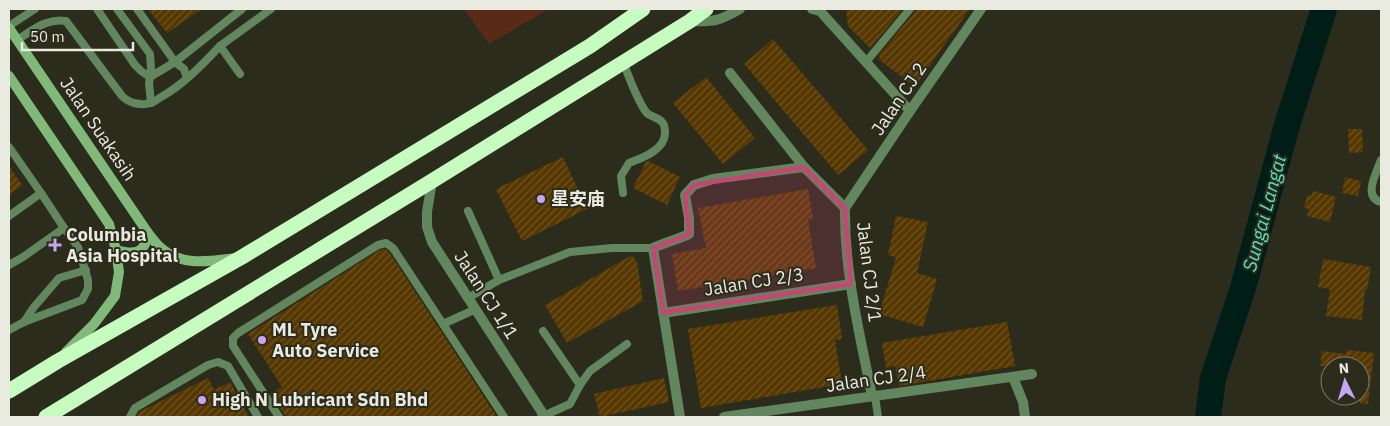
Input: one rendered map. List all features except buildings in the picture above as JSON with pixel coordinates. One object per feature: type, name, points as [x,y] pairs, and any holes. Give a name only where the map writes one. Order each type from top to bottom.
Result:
[{"type":"highway","points":[[9,391],[58,361],[242,257],[590,46],[643,9]]},
{"type":"highway","points":[[46,417],[432,182],[690,21],[706,9]]},
{"type":"main road","name":"Jalan Suakasih","points":[[9,27],[160,248],[176,258],[190,262],[242,257]]},
{"type":"main road","points":[[10,82],[109,224],[116,250],[119,272],[115,296],[94,324],[58,361]]},
{"type":"main road","points":[[116,250],[129,254],[139,252],[147,243],[148,233]]},
{"type":"street","points":[[690,21],[710,22],[722,19],[740,9]]},
{"type":"street","name":"Jalan CJ 2","points":[[845,208],[981,9]]},
{"type":"street","points":[[818,10],[910,111]]},
{"type":"street","name":"Jalan CJ 2/1","points":[[730,73],[804,167],[845,208],[845,233],[851,284],[874,396]]},
{"type":"street","points":[[680,417],[653,248],[660,244],[679,240],[689,234],[689,218],[685,195],[694,185],[713,179],[804,167]]},
{"type":"street","name":"Jalan CJ 1/1","points":[[432,182],[426,227],[432,242],[544,416]]},
{"type":"street","name":"Jalan CJ 2/3","points":[[662,313],[851,284]]},
{"type":"street","name":"Jalan CJ 2/4","points":[[724,417],[1032,374]]},
{"type":"street","points":[[1013,377],[1023,402],[1025,417]]},
{"type":"lane","points":[[9,27],[35,9]]},
{"type":"lane","points":[[97,9],[135,65],[150,78]]},
{"type":"lane","points":[[117,9],[150,54],[151,103]]},
{"type":"lane","points":[[137,9],[176,62],[184,69],[187,78]]},
{"type":"lane","points":[[150,78],[176,62],[242,9]]},
{"type":"lane","points":[[17,40],[44,23],[56,19],[66,21],[122,96],[128,101],[139,104],[151,103],[168,93],[187,78],[220,46],[271,9]]},
{"type":"lane","points":[[866,62],[910,9]]},
{"type":"lane","points":[[220,46],[240,74]]},
{"type":"lane","points":[[622,193],[621,176],[629,163],[645,157],[661,145],[665,139],[665,128],[661,120],[647,114],[623,62]]},
{"type":"lane","points":[[9,147],[78,247],[88,280],[88,290],[82,300],[24,322],[9,330]]},
{"type":"lane","points":[[1381,160],[1371,188],[1372,195],[1381,202]]},
{"type":"lane","points":[[9,216],[42,194]]},
{"type":"lane","points":[[468,211],[499,280]]},
{"type":"lane","points":[[9,265],[64,228]]},
{"type":"lane","points":[[279,417],[234,346],[232,338],[378,245],[386,243],[393,248],[504,417]]},
{"type":"lane","points":[[468,298],[499,280],[570,252],[612,248],[653,248]]},
{"type":"lane","points":[[24,322],[34,306],[59,278],[86,270]]},
{"type":"lane","points":[[443,324],[476,309]]},
{"type":"lane","points":[[543,331],[580,385]]},
{"type":"lane","points":[[544,416],[570,404],[590,371],[627,344]]},
{"type":"lane","points":[[130,417],[135,408],[208,365],[218,362],[228,366],[258,417]]},
{"type":"lane","points":[[874,396],[878,417]]},
{"type":"highlighted area","points":[[804,167],[845,208],[851,284],[663,313],[653,248],[689,234],[685,195],[694,185]]},
{"type":"shaded area","points":[[464,9],[549,9],[489,44]]},
{"type":"waterway","name":"Sungai Langat","points":[[1208,417],[1213,378],[1243,288],[1287,125],[1324,9]]},
{"type":"place","name":"星安庙","points":[[541,199]]},
{"type":"place","name":"Columbia Asia Hospital","points":[[55,245]]},
{"type":"place","name":"ML Tyre Auto Service","points":[[262,340]]},
{"type":"place","name":"High N Lubricant Sdn Bhd","points":[[202,400]]}]
